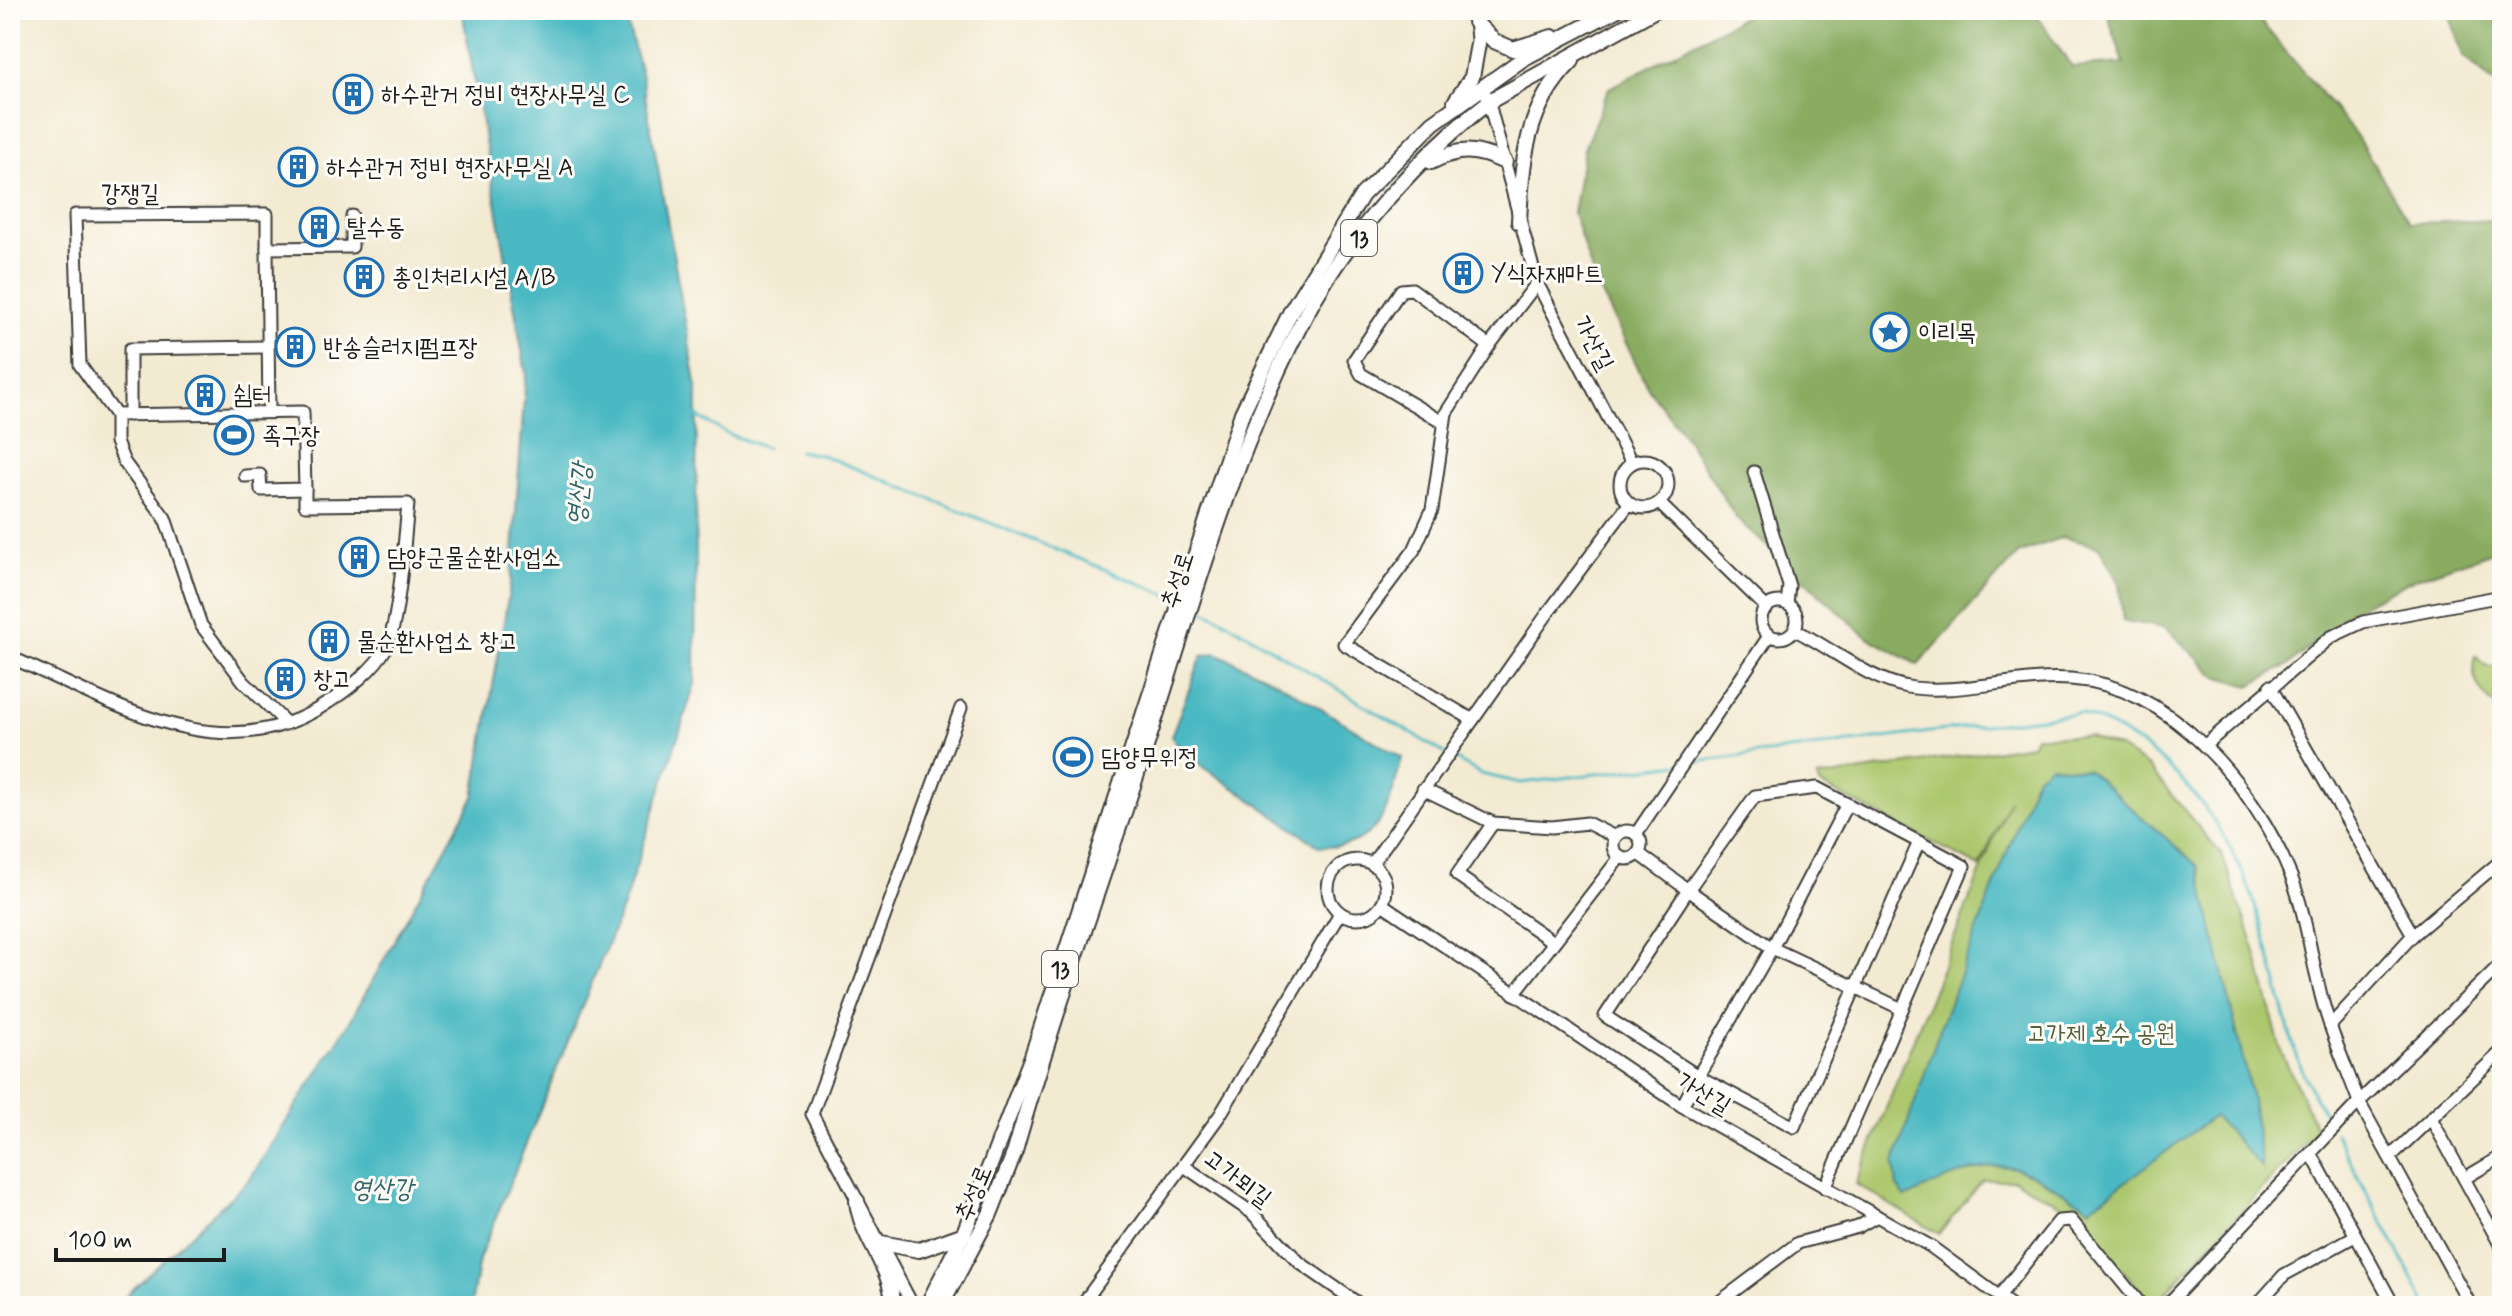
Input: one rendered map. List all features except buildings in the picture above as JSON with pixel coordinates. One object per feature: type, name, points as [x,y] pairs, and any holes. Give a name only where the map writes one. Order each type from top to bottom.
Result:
[{"type":"main road","name":"추성로","points":[[941,1306],[990,1214],[1015,1151],[1195,577],[1242,413],[1291,311],[1362,195],[1451,109],[1524,58],[1616,10]]},
{"type":"main road","name":"추성로","points":[[1195,577],[1259,414],[1306,312],[1385,202],[1467,118],[1490,101],[1655,10]]},
{"type":"main road","points":[[1474,16],[1494,41],[1513,49],[1572,33]]},
{"type":"main road","points":[[1451,109],[1472,77],[1478,44]]},
{"type":"main road","points":[[1519,222],[1522,157],[1531,125],[1554,79],[1590,44]]},
{"type":"main road","points":[[1420,167],[1452,151],[1472,149],[1505,162]]},
{"type":"main road","name":"추성로","points":[[927,1306],[964,1233],[1032,1056],[1179,626]]},
{"type":"main road","points":[[857,1201],[859,1220],[893,1286],[893,1306]]},
{"type":"main road","points":[[881,1243],[919,1250],[964,1233]]},
{"type":"street","points":[[1474,16],[1482,87]]},
{"type":"street","name":"가산길","points":[[1482,87],[1490,101],[1537,283],[1632,463]]},
{"type":"street","name":"강쟁길","points":[[269,412],[267,214],[75,215],[77,354],[80,365],[116,415],[116,442],[124,462],[165,518],[201,625],[244,682],[286,723]]},
{"type":"street","points":[[267,248],[352,247],[352,216]]},
{"type":"street","points":[[1473,720],[1344,644],[1414,550],[1426,523],[1440,472],[1443,422],[1489,346],[1537,283]]},
{"type":"street","points":[[1443,422],[1361,374],[1354,360],[1401,290],[1412,289],[1489,346]]},
{"type":"street","points":[[130,415],[130,349],[268,347]]},
{"type":"street","points":[[10,657],[173,727],[226,735],[286,723],[332,700],[386,648],[393,625],[408,504],[305,505],[303,412],[116,415]]},
{"type":"street","points":[[1648,460],[1661,467],[1667,489],[1659,503],[1644,508],[1629,504],[1619,482],[1632,463],[1648,460]]},
{"type":"street","points":[[1754,472],[1789,586],[1787,604],[1797,618],[1795,630]]},
{"type":"street","points":[[245,476],[260,475],[261,490],[305,489]]},
{"type":"street","points":[[1659,503],[1767,608]]},
{"type":"street","points":[[1372,864],[1629,504]]},
{"type":"street","points":[[2204,746],[2270,686],[2331,637],[2363,622],[2502,596]]},
{"type":"street","points":[[1769,636],[1761,622],[1767,608],[1776,603],[1787,604]]},
{"type":"street","points":[[1769,636],[1781,638],[1795,630]]},
{"type":"street","points":[[1795,630],[1881,679],[1908,687],[1936,689],[2020,680],[2095,682],[2135,696],[2175,721],[2204,746],[2243,793],[2277,846],[2302,907],[2330,1026],[2359,1102],[2471,1306]]},
{"type":"street","points":[[1636,834],[1769,636]]},
{"type":"street","points":[[2270,686],[2413,935]]},
{"type":"street","points":[[913,1306],[812,1114],[961,708]]},
{"type":"street","points":[[1825,1188],[1964,866],[1919,842],[1817,788],[1755,796],[1688,890],[1605,1016],[1698,1076],[1794,1127],[1919,842]]},
{"type":"street","points":[[1423,789],[1493,823],[1552,827],[1587,823],[1615,837]]},
{"type":"street","points":[[1682,1106],[1772,948],[1847,804]]},
{"type":"street","points":[[1493,823],[1457,875],[1553,942]]},
{"type":"street","points":[[1622,832],[1636,834],[1641,842],[1638,853],[1629,859],[1620,857],[1613,846],[1615,837],[1622,832]]},
{"type":"street","points":[[1638,853],[1772,948],[1902,1009]]},
{"type":"street","points":[[1514,994],[1620,857]]},
{"type":"street","points":[[2330,1026],[2413,935],[2502,860]]},
{"type":"street","points":[[1346,862],[1372,864],[1384,877],[1382,904],[1376,911],[1358,918],[1340,913],[1329,899],[1332,874],[1346,862]]},
{"type":"street","name":"가산길","points":[[1382,904],[1682,1106],[1958,1265],[2012,1306]]},
{"type":"street","points":[[1184,1166],[1255,1061],[1295,984],[1340,913]]},
{"type":"street","points":[[2166,1306],[2349,1111],[2502,963]]},
{"type":"street","points":[[2390,1157],[2502,1051]]},
{"type":"street","points":[[2432,1120],[2502,1248]]},
{"type":"street","points":[[2315,1150],[2389,1304]]},
{"type":"street","points":[[2465,1178],[2502,1156]]},
{"type":"street","name":"고가뫼길","points":[[1081,1306],[1184,1166],[1251,1212],[1300,1263],[1362,1306]]},
{"type":"street","points":[[1714,1306],[1798,1243],[1858,1227],[1877,1216]]},
{"type":"street","points":[[2000,1295],[2059,1221],[2071,1220],[2142,1306]]},
{"type":"street","points":[[2256,1306],[2284,1275],[2355,1236]]},
{"type":"green space","points":[[1756,10],[2033,10],[2072,67],[2124,63],[2106,10],[2251,10],[2356,135],[2410,223],[2502,220],[2502,549],[2416,578],[2353,610],[2290,664],[2250,686],[2216,676],[2166,628],[2123,621],[2119,583],[2099,547],[2063,537],[2018,554],[1918,665],[1867,637],[1737,519],[1688,441],[1648,388],[1594,278],[1573,213],[1584,149],[1609,88]]},
{"type":"green space","points":[[2448,10],[2502,10],[2502,90],[2463,56]]},
{"type":"green space","points":[[2475,656],[2488,666],[2502,669],[2502,704],[2496,706],[2481,691],[2475,678]]},
{"type":"green space","name":"고가제 호수 공원","points":[[2035,736],[2087,736],[2119,748],[2148,767],[2222,855],[2255,949],[2281,1051],[2317,1130],[2153,1306],[2073,1211],[2014,1180],[1983,1180],[1939,1234],[1856,1184],[2009,800],[1980,867],[1819,784],[1817,778],[2031,745]]},
{"type":"water","name":"영산강","points":[[462,10],[624,10],[641,73],[697,388],[695,684],[624,904],[479,1259],[471,1306],[115,1306],[249,1180],[349,1023],[474,797],[511,580],[526,373]]},
{"type":"water","points":[[1216,653],[1277,682],[1402,758],[1386,808],[1369,833],[1341,846],[1320,847],[1182,752],[1171,736],[1202,656]]},
{"type":"water","name":"고가제 호수 공원","points":[[2050,765],[2088,770],[2198,866],[2251,1094],[2262,1168],[2214,1116],[2090,1208],[2037,1177],[2005,1167],[1960,1174],[1905,1198],[1897,1187],[1894,1163],[1945,1014],[2036,776]]},
{"type":"waterway","points":[[693,414],[728,434],[766,448]]},
{"type":"waterway","points":[[799,451],[825,456],[1178,599]]},
{"type":"waterway","points":[[1196,607],[1222,619],[1444,753]]},
{"type":"waterway","points":[[1688,763],[2080,713],[2112,727],[2142,745],[2168,767],[2192,792],[2231,850],[2258,914],[2296,1053],[2309,1086],[2331,1126]]},
{"type":"waterway","points":[[1451,757],[1481,774],[1521,783],[1680,764]]},
{"type":"waterway","points":[[2335,1133],[2427,1306]]},
{"type":"place","name":"하수관거 정비 현장사무실 C","points":[[353,94]]},
{"type":"place","name":"하수관거 정비 현장사무실 A","points":[[298,167]]},
{"type":"place","name":"탈수동","points":[[319,227]]},
{"type":"place","name":"Y식자재마트","points":[[1463,273]]},
{"type":"place","name":"총인처리시설 A/B","points":[[364,277]]},
{"type":"place","name":"이리목","points":[[1890,332]]},
{"type":"place","name":"반송슬러지펌프장","points":[[295,347]]},
{"type":"place","name":"쉼터","points":[[205,395]]},
{"type":"place","name":"족구장","points":[[234,435]]},
{"type":"place","name":"담양군물순환사업소","points":[[359,557]]},
{"type":"place","name":"물순환사업소 창고","points":[[329,641]]},
{"type":"place","name":"창고","points":[[285,679]]},
{"type":"place","name":"담양무위정","points":[[1073,757]]}]
